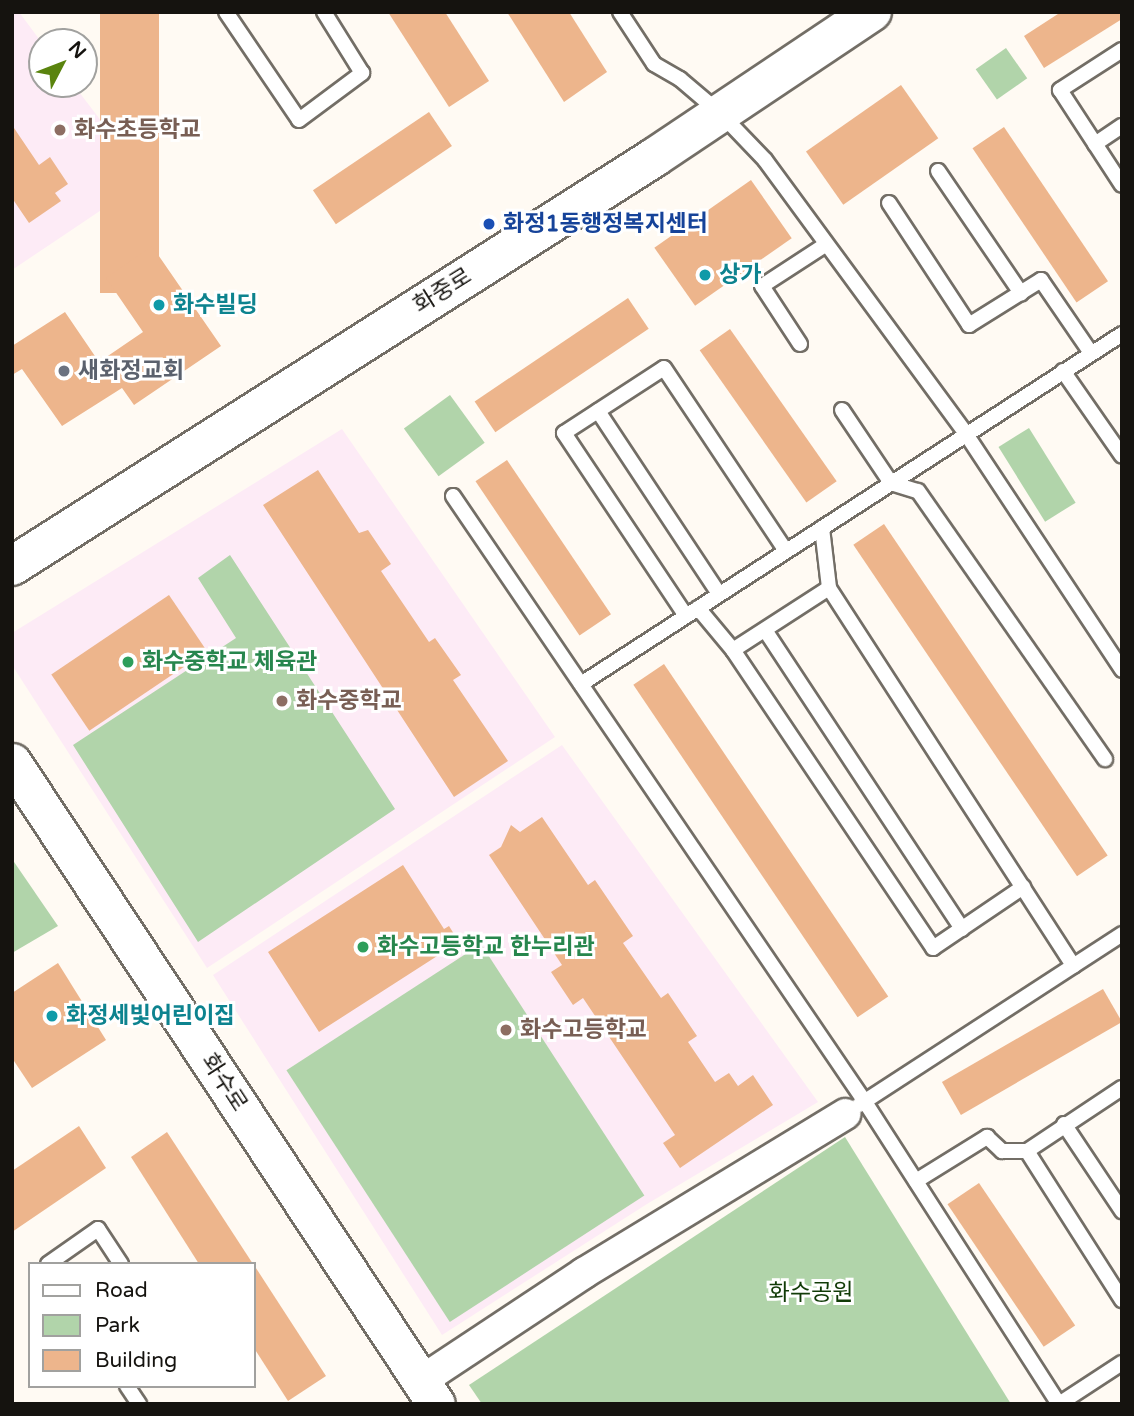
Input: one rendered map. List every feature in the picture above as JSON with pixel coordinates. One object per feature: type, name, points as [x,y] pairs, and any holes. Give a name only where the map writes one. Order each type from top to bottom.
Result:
[{"type":"main road","name":"화중로","points":[[12,566],[720,113],[872,12]]},
{"type":"street","name":"화수로","points":[[12,762],[429,1392]]},
{"type":"street","points":[[429,1392],[584,1273],[855,1108]]},
{"type":"lane","points":[[226,12],[299,120],[362,73],[324,12]]},
{"type":"lane","points":[[620,12],[654,64],[680,79],[720,113],[765,160],[966,435],[1122,670]]},
{"type":"lane","points":[[1122,50],[1060,90],[1122,185]]},
{"type":"lane","points":[[1095,144],[1122,126]]},
{"type":"lane","points":[[938,170],[1021,293]]},
{"type":"lane","points":[[889,203],[969,324],[1041,280],[1091,353]]},
{"type":"lane","points":[[800,344],[762,286],[825,245]]},
{"type":"lane","points":[[581,684],[1122,334]]},
{"type":"lane","points":[[786,551],[664,368],[564,433],[692,612],[733,650],[933,948],[1023,887]]},
{"type":"lane","points":[[1063,371],[1122,456]]},
{"type":"lane","points":[[598,411],[719,594]]},
{"type":"lane","points":[[842,411],[891,483],[918,491],[1105,759]]},
{"type":"lane","points":[[453,496],[581,684],[855,1108],[916,1181],[1059,1404],[1122,1363]]},
{"type":"lane","points":[[822,528],[829,588],[1074,965]]},
{"type":"lane","points":[[733,650],[829,588]]},
{"type":"lane","points":[[765,630],[962,929]]},
{"type":"lane","points":[[855,1108],[1122,934]]},
{"type":"lane","points":[[916,1181],[987,1137],[1002,1150],[1027,1151],[1122,1088]]},
{"type":"lane","points":[[1064,1124],[1122,1211]]},
{"type":"lane","points":[[1027,1151],[1122,1300]]},
{"type":"lane","points":[[51,1262],[98,1229],[120,1262]]},
{"type":"shaded area","name":"화수초등학교","points":[[12,12],[19,12],[31,28],[28,28],[28,98],[84,98],[146,180],[12,270]]},
{"type":"shaded area","name":"화수중학교","points":[[342,429],[555,737],[207,968],[12,665],[12,633]]},
{"type":"shaded area","name":"화수고등학교","points":[[562,745],[818,1102],[647,1204],[442,1335],[213,975]]},
{"type":"green space","points":[[1006,48],[1027,78],[997,100],[976,69]]},
{"type":"green space","points":[[450,395],[485,443],[439,476],[404,429]]},
{"type":"green space","points":[[1029,428],[1076,503],[1045,522],[998,447]]},
{"type":"green space","points":[[230,555],[395,809],[198,942],[73,745],[236,638],[198,578]]},
{"type":"green space","points":[[12,859],[58,926],[12,953]]},
{"type":"green space","points":[[481,944],[644,1196],[450,1322],[286,1070]]},
{"type":"green space","name":"화수공원","points":[[845,1137],[1011,1404],[482,1404],[469,1385]]},
{"type":"building","points":[[100,12],[159,12],[159,293],[100,293]]},
{"type":"building","points":[[388,12],[445,12],[489,81],[449,107]]},
{"type":"building","points":[[507,12],[569,12],[607,72],[564,102]]},
{"type":"building","points":[[1061,12],[1122,12],[1122,19],[1044,68],[1024,36]]},
{"type":"building","points":[[901,85],[938,138],[843,205],[806,152]]},
{"type":"building","points":[[429,112],[452,146],[336,224],[313,190]]},
{"type":"building","points":[[12,125],[39,165],[50,157],[68,184],[55,193],[61,201],[29,223],[12,198]]},
{"type":"building","points":[[1004,127],[1108,281],[1077,302],[972,148]]},
{"type":"building","name":"상가","points":[[751,180],[792,238],[695,306],[654,248]]},
{"type":"building","points":[[152,246],[221,346],[134,405],[122,388],[62,426],[22,369],[12,375],[12,346],[65,312],[99,362],[143,332],[106,278]]},
{"type":"building","points":[[628,298],[649,329],[495,432],[475,401]]},
{"type":"building","points":[[730,329],[837,481],[806,503],[700,350]]},
{"type":"building","points":[[507,460],[611,614],[580,635],[475,481]]},
{"type":"building","points":[[318,470],[359,533],[368,530],[391,564],[381,571],[429,642],[435,638],[461,675],[453,680],[508,761],[454,797],[263,505]]},
{"type":"building","points":[[884,524],[1108,856],[1077,876],[853,545]]},
{"type":"building","name":"화수중학교 체육관","points":[[169,595],[207,651],[89,731],[51,674]]},
{"type":"building","points":[[664,664],[888,996],[858,1017],[633,685]]},
{"type":"building","points":[[542,817],[588,885],[595,880],[633,936],[623,943],[661,998],[668,993],[697,1036],[688,1042],[715,1082],[729,1073],[738,1086],[753,1075],[773,1105],[680,1168],[663,1143],[675,1135],[583,998],[573,1005],[551,972],[562,965],[489,855],[501,847],[511,825],[520,832]]},
{"type":"building","name":"화수고등학교 한누리관","points":[[403,865],[444,929],[449,926],[459,942],[319,1032],[268,952]]},
{"type":"building","name":"화정세빛어린이집","points":[[58,963],[106,1040],[32,1088],[12,1058],[12,993]]},
{"type":"building","points":[[1103,989],[1122,1022],[961,1115],[942,1082]]},
{"type":"building","points":[[79,1126],[106,1168],[12,1232],[12,1171]]},
{"type":"building","points":[[167,1132],[252,1262],[198,1262],[131,1157]]},
{"type":"building","points":[[979,1183],[1075,1326],[1044,1347],[947,1204]]},
{"type":"building","points":[[256,1268],[326,1376],[288,1401],[256,1351]]},
{"type":"place","name":"화수초등학교","points":[[60,130]]},
{"type":"place","name":"화정1동행정복지센터","points":[[489,224]]},
{"type":"place","name":"상가","points":[[705,275]]},
{"type":"place","name":"화수빌딩","points":[[159,305]]},
{"type":"place","name":"새화정교회","points":[[64,371]]},
{"type":"place","name":"화수중학교 체육관","points":[[128,662]]},
{"type":"place","name":"화수중학교","points":[[282,701]]},
{"type":"place","name":"화수고등학교 한누리관","points":[[363,947]]},
{"type":"place","name":"화정세빛어린이집","points":[[52,1016]]},
{"type":"place","name":"화수고등학교","points":[[506,1030]]}]
